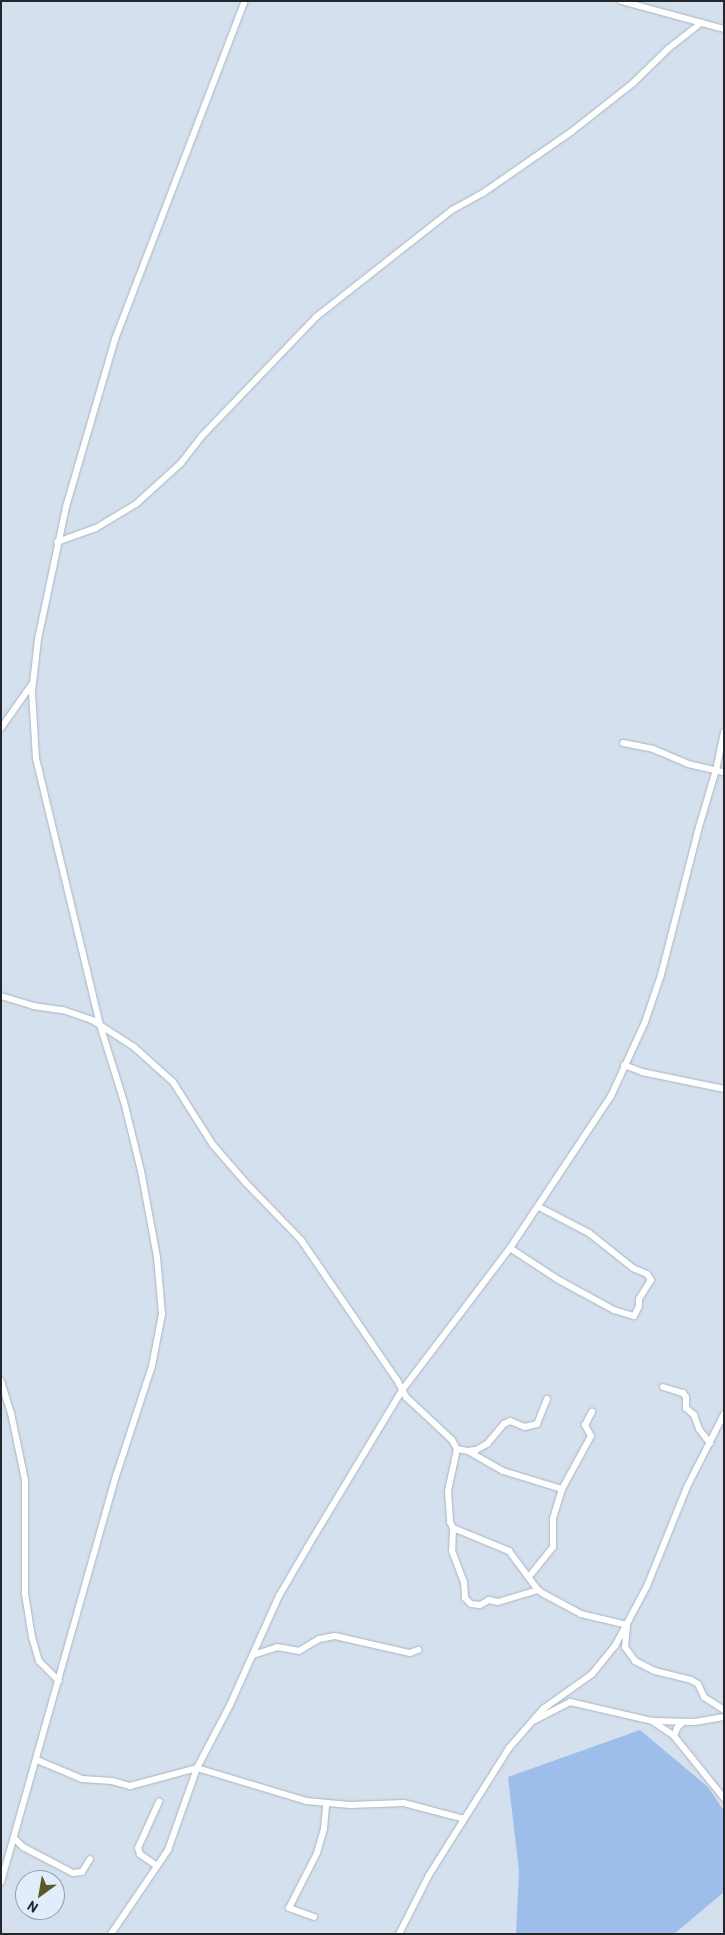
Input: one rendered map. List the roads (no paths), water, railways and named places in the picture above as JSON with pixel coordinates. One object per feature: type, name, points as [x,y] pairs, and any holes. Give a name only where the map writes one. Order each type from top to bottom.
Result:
[{"type":"street","points":[[1,1882],[60,1681],[117,1472],[152,1366],[162,1314],[157,1256],[141,1171],[124,1102],[100,1025],[36,759],[33,682],[38,639],[57,542],[115,339],[245,1]]},
{"type":"street","points":[[621,1],[724,29]]},
{"type":"street","points":[[57,542],[96,528],[136,504],[181,463],[202,436],[316,317],[452,210],[484,193],[571,132],[633,83],[669,48],[701,22]]},
{"type":"street","points":[[1,728],[33,682]]},
{"type":"street","points":[[111,1934],[170,1846],[198,1768],[288,1580],[403,1389],[510,1248],[603,1110],[645,1022],[661,975],[699,827],[716,770],[724,732]]},
{"type":"street","points":[[623,743],[653,749],[688,764],[724,772]]},
{"type":"street","points":[[1,996],[33,1006],[63,1010],[100,1025],[134,1047],[173,1082],[213,1145],[245,1182],[301,1240],[403,1389],[406,1397],[452,1440],[457,1449],[448,1491],[450,1522],[453,1528],[452,1551],[464,1582],[465,1598],[471,1604],[480,1605],[489,1600],[498,1602],[538,1590]]},
{"type":"street","points":[[624,1065],[642,1072],[724,1089]]},
{"type":"street","points":[[510,1248],[557,1279],[614,1310],[634,1316],[640,1306],[639,1299],[651,1280],[647,1274],[620,1258],[590,1233],[538,1207]]},
{"type":"street","points":[[1,1381],[11,1413],[25,1480],[25,1594],[32,1637],[39,1661],[60,1681]]},
{"type":"street","points":[[663,1387],[683,1393],[686,1397],[686,1408],[694,1415],[699,1429],[710,1443]]},
{"type":"street","points":[[457,1449],[476,1450],[487,1444],[504,1424],[510,1422],[525,1427],[537,1424],[547,1399]]},
{"type":"street","points":[[528,1577],[553,1547],[553,1519],[562,1489],[591,1436],[584,1425],[592,1412]]},
{"type":"street","points":[[399,1934],[417,1896],[509,1748],[530,1722],[560,1695],[592,1674],[606,1658],[647,1586],[687,1487],[724,1414]]},
{"type":"street","points":[[468,1451],[503,1472],[562,1489]]},
{"type":"street","points":[[453,1528],[509,1551],[538,1590],[581,1614],[626,1625]]},
{"type":"street","points":[[626,1625],[625,1647],[635,1661],[655,1671],[691,1680],[698,1684],[704,1697],[724,1710]]},
{"type":"street","points":[[252,1655],[277,1647],[298,1651],[319,1639],[335,1636],[410,1653],[418,1650]]},
{"type":"street","points":[[530,1722],[570,1702],[652,1721],[684,1722],[724,1717]]},
{"type":"street","points":[[652,1721],[674,1736],[724,1798]]},
{"type":"street","points":[[674,1736],[677,1728],[684,1722]]},
{"type":"street","points":[[37,1760],[82,1779],[112,1781],[130,1786],[198,1768],[306,1801],[326,1804],[404,1804],[464,1819]]},
{"type":"street","points":[[158,1866],[140,1854],[138,1848],[159,1802]]},
{"type":"street","points":[[314,1916],[289,1908],[317,1854],[324,1829],[326,1804]]},
{"type":"street","points":[[14,1838],[23,1847],[73,1873],[82,1872],[90,1859]]}]
